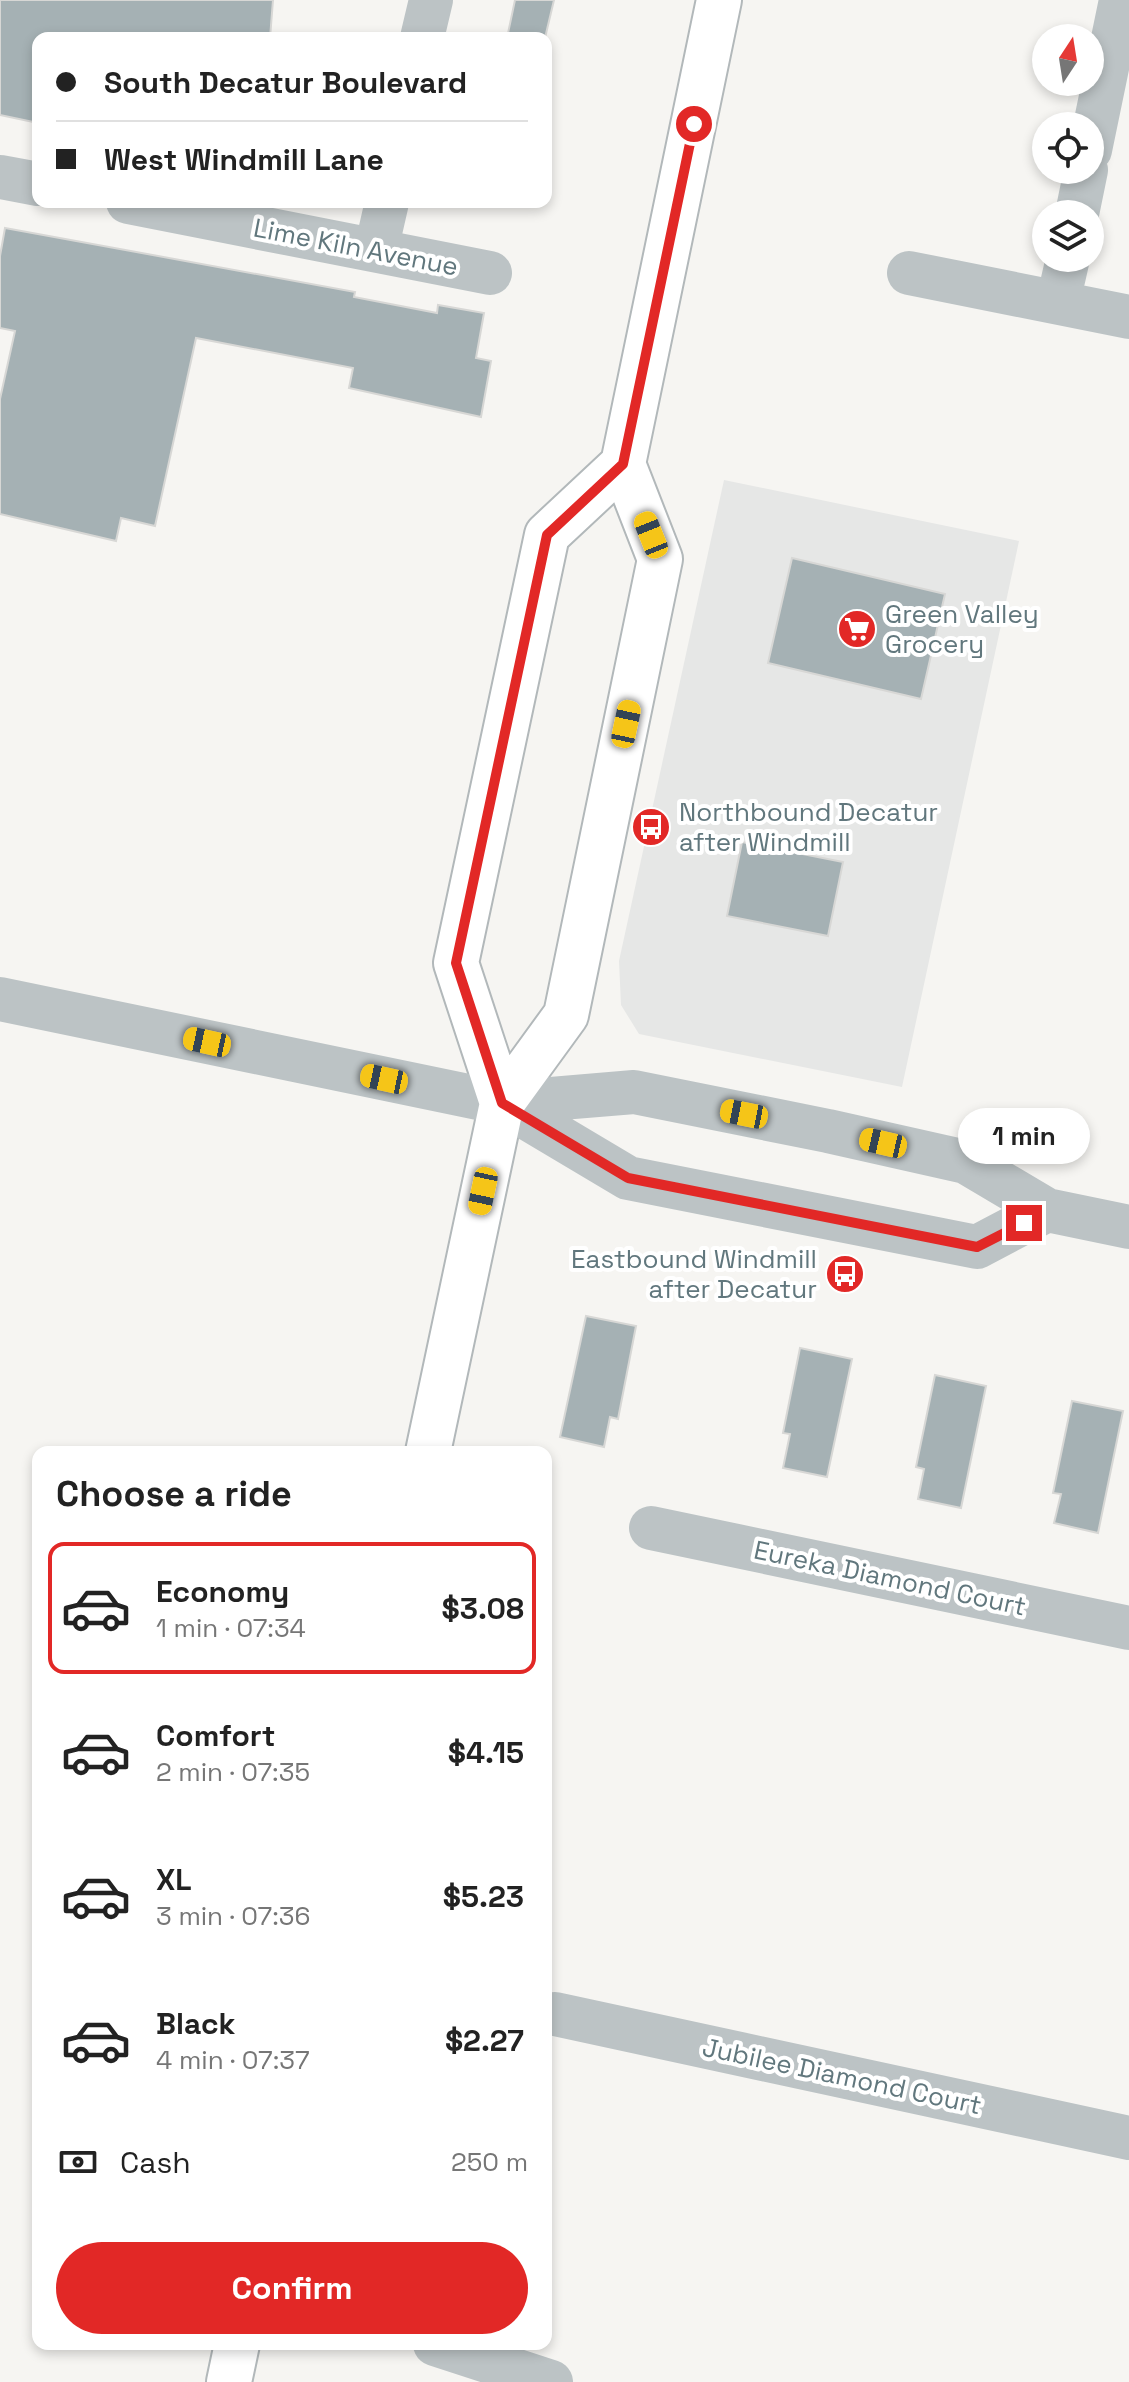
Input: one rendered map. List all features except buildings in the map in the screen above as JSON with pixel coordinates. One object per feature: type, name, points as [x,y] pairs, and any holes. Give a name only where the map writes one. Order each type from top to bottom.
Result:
[{"type":"main road","points":[[429,1446],[502,1103],[566,1015],[660,559],[623,464],[719,0]]},
{"type":"main road","points":[[502,1103],[456,963],[547,535],[623,464]]},
{"type":"main road","points":[[229,2382],[236,2350]]},
{"type":"street","points":[[423,32],[431,0]]},
{"type":"street","points":[[1098,112],[1121,0]]},
{"type":"street","points":[[0,177],[32,183]]},
{"type":"street","name":"Lime Kiln Avenue","points":[[159,208],[490,273]]},
{"type":"street","points":[[376,250],[386,208]]},
{"type":"street","points":[[1058,302],[1065,272]]},
{"type":"street","points":[[909,273],[1129,317]]},
{"type":"street","points":[[0,999],[502,1103],[634,1092],[966,1162],[1047,1210],[1129,1227]]},
{"type":"street","points":[[502,1103],[628,1178],[977,1247],[1047,1210]]},
{"type":"street","name":"Eureka Diamond Court","points":[[651,1528],[1129,1628]]},
{"type":"street","name":"Jubilee Diamond Court","points":[[555,2014],[1129,2138]]},
{"type":"street","points":[[453,2350],[551,2382]]},
{"type":"shaded area","points":[[724,480],[1019,541],[902,1087],[639,1034],[621,1005],[619,961]]},
{"type":"place","name":"Green Valley Grocery","points":[[857,629]]},
{"type":"place","name":"Northbound Decatur after Windmill","points":[[651,827]]},
{"type":"place","name":"Eastbound Windmill after Decatur","points":[[845,1274]]},
{"type":"route","points":[[694,124],[623,464],[547,535],[456,963],[502,1103],[628,1178],[977,1247],[1024,1223]]}]
